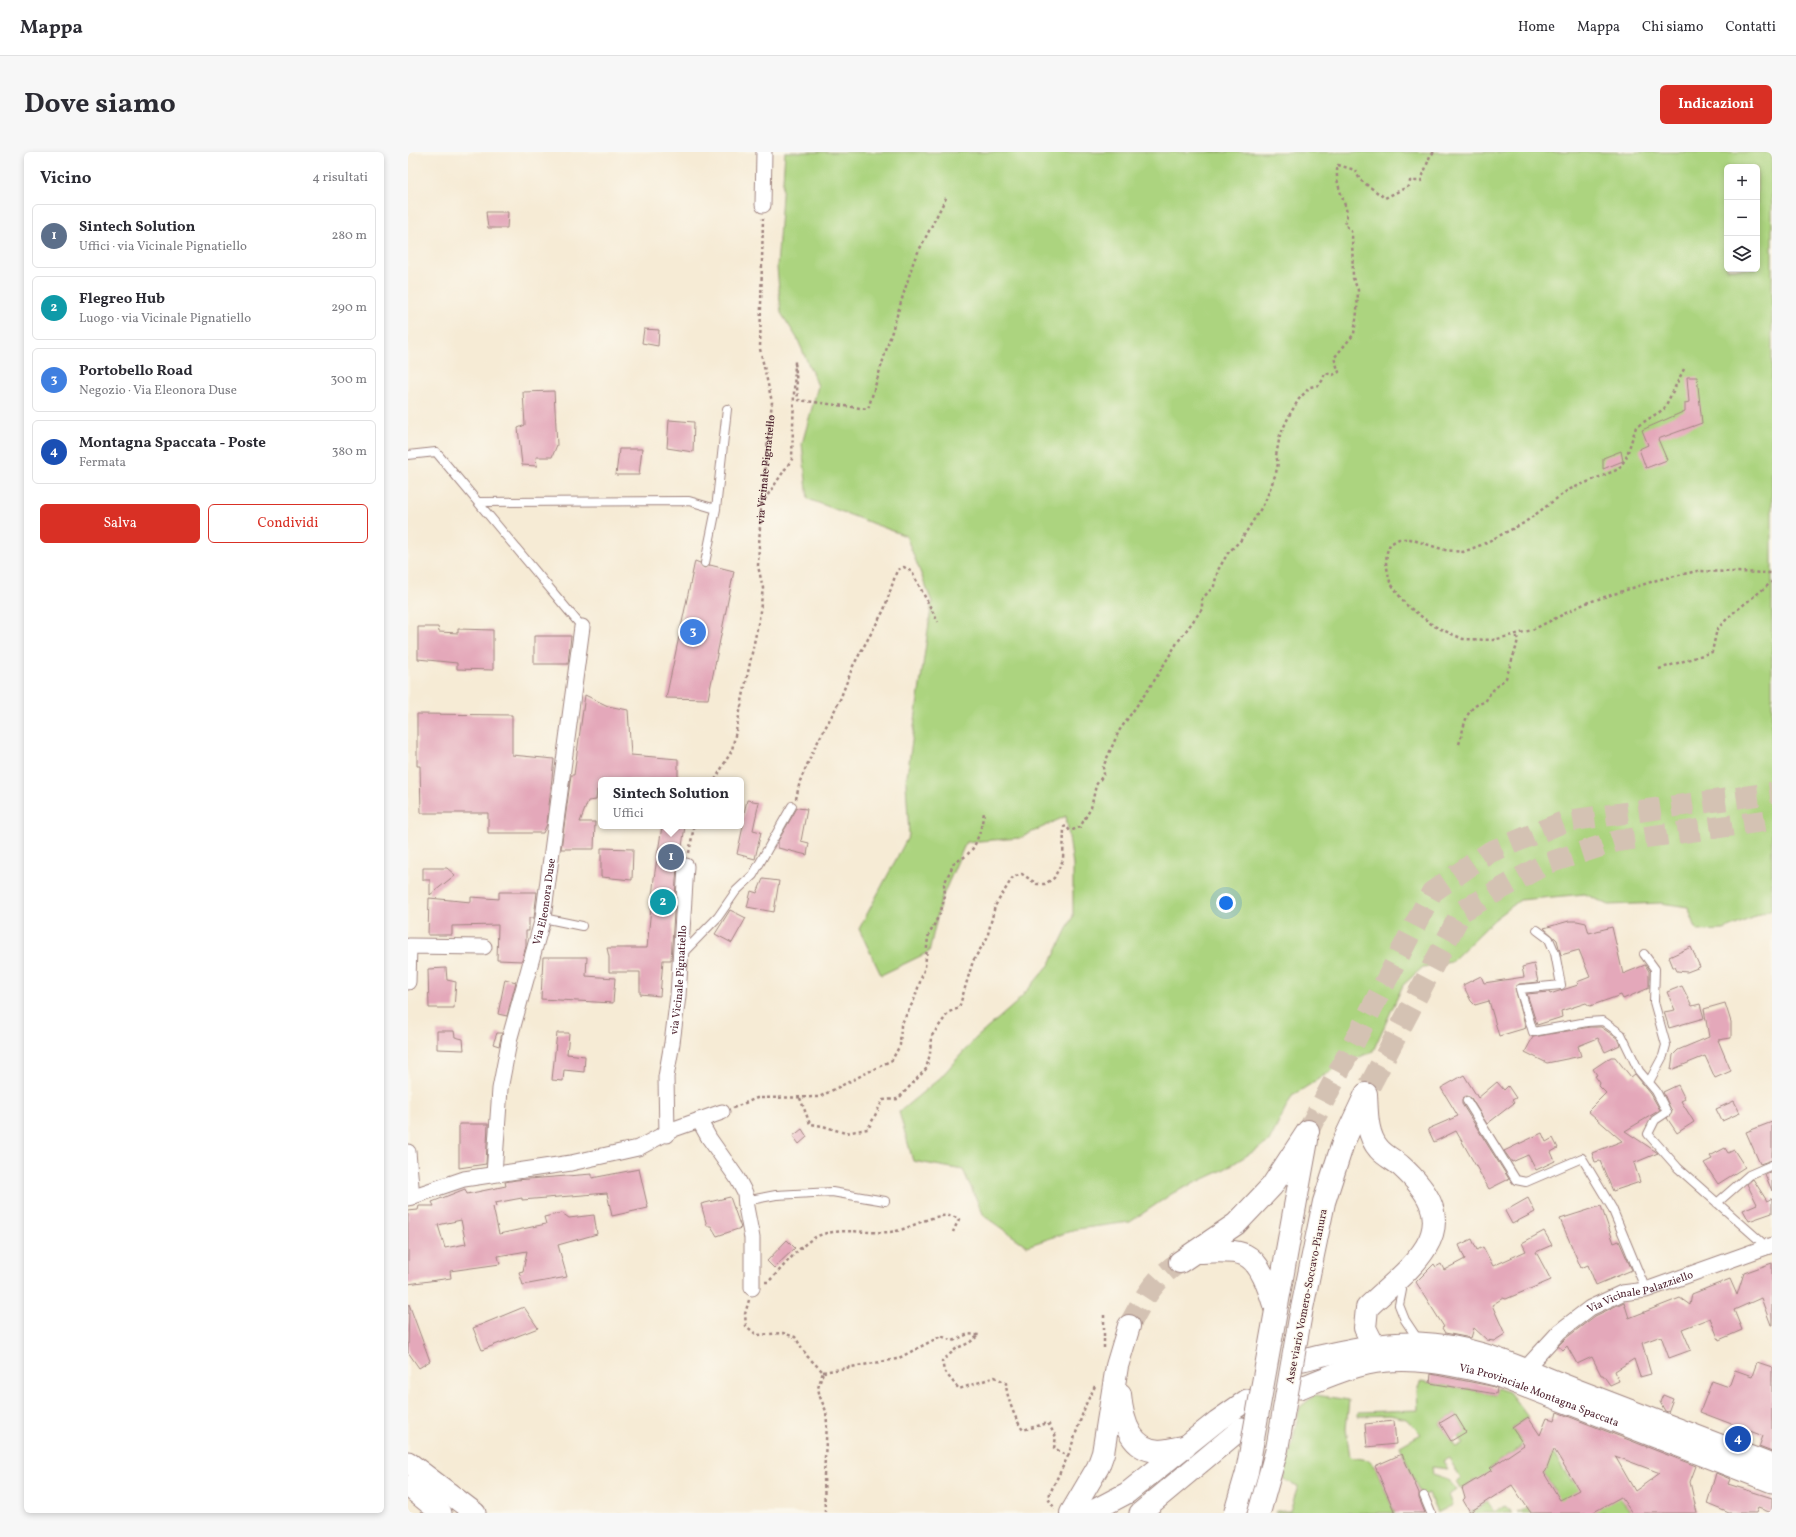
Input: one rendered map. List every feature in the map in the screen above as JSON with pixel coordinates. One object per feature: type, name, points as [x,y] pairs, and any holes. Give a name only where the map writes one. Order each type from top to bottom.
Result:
[{"type":"highway","name":"Asse viario Vomero-Soccavo-Pianura","points":[[1259,1513],[1277,1449],[1301,1313],[1324,1202],[1343,1143],[1368,1089],[1368,1122],[1372,1136],[1379,1149],[1400,1165],[1420,1184],[1429,1197],[1431,1201],[1434,1229],[1426,1247],[1411,1266],[1367,1308],[1365,1328],[1373,1344]]},
{"type":"highway","points":[[1235,1513],[1247,1472],[1276,1311],[1308,1131],[1272,1186],[1236,1224],[1188,1257],[1226,1252],[1246,1255],[1261,1270],[1276,1311]]},
{"type":"highway","points":[[1071,1513],[1098,1467],[1103,1452],[1110,1361],[1129,1326]]},
{"type":"highway","points":[[1110,1361],[1122,1414],[1131,1435],[1138,1443],[1148,1448],[1160,1451],[1185,1447]]},
{"type":"street","points":[[763,205],[764,152]]},
{"type":"street","name":"Via Eleonora Duse","points":[[494,1174],[500,1089],[508,1044],[543,918],[582,627]]},
{"type":"street","name":"via Vicinale Pignatiello","points":[[667,1135],[666,1077],[677,1004],[686,866]]},
{"type":"street","points":[[408,982],[409,946],[484,947]]},
{"type":"street","points":[[408,1152],[410,1198],[464,1179],[571,1163],[638,1148],[667,1135],[674,1130],[722,1112]]},
{"type":"street","points":[[699,1120],[709,1138],[738,1178],[745,1193],[745,1201],[752,1238],[752,1285]]},
{"type":"street","name":"Via Vicinale Palazziello","points":[[1526,1368],[1560,1331],[1590,1308],[1622,1293],[1646,1290],[1770,1246]]},
{"type":"street","name":"Via Provinciale Montagna Spaccata","points":[[1303,1360],[1373,1344],[1420,1343],[1454,1346],[1498,1358],[1526,1368],[1573,1389],[1772,1465]]},
{"type":"street","name":"Via Provinciale Montagna Spaccata","points":[[1300,1388],[1334,1373],[1368,1364],[1426,1361],[1457,1366],[1495,1375],[1772,1482]]},
{"type":"street","points":[[1089,1513],[1127,1492],[1247,1400]]},
{"type":"street","points":[[1140,1513],[1242,1428]]},
{"type":"street","points":[[408,1462],[475,1513]]},
{"type":"street","points":[[408,1486],[441,1513]]},
{"type":"lane","points":[[705,563],[716,509],[727,409]]},
{"type":"lane","points":[[408,455],[436,452],[582,627]]},
{"type":"lane","points":[[478,502],[689,501],[716,509]]},
{"type":"lane","points":[[680,956],[718,917],[736,891],[753,875],[792,806]]},
{"type":"lane","points":[[543,918],[582,926]]},
{"type":"lane","points":[[1536,930],[1549,939],[1555,953],[1561,985],[1520,989],[1532,1032],[1587,1022],[1603,1021],[1621,1034],[1639,1071],[1656,1090],[1667,1112],[1655,1120],[1648,1134],[1678,1168],[1717,1203],[1770,1246]]},
{"type":"lane","points":[[1644,954],[1655,969],[1654,1002],[1666,1045],[1663,1056],[1650,1082]]},
{"type":"lane","points":[[1467,1101],[1516,1180],[1526,1182],[1582,1158],[1612,1208],[1646,1290]]},
{"type":"lane","points":[[1717,1203],[1749,1175],[1772,1165]]},
{"type":"lane","points":[[745,1201],[776,1195],[824,1192],[885,1200]]},
{"type":"lane","points":[[1402,1290],[1399,1305],[1405,1320],[1420,1343]]},
{"type":"lane","points":[[1424,1496],[1431,1513]]},
{"type":"path","points":[[800,1098],[810,1124],[845,1133],[868,1130],[883,1100],[898,1099],[926,1069],[930,1054],[931,1037],[949,1012],[959,1008],[973,962],[987,938],[995,906],[1013,878],[1022,874],[1037,884],[1045,884],[1054,878],[1063,860],[1064,827],[1066,826],[1070,831],[1080,827],[1085,819],[1095,798],[1096,785],[1104,774],[1103,767],[1119,731],[1154,681],[1177,643],[1202,609],[1202,600],[1214,586],[1218,570],[1228,553],[1241,540],[1265,502],[1276,473],[1278,463],[1276,456],[1280,435],[1290,414],[1299,399],[1310,387],[1319,385],[1325,373],[1333,375],[1339,372],[1334,358],[1354,334],[1358,290],[1353,278],[1352,234],[1345,225],[1347,211],[1341,197],[1336,172],[1338,165],[1356,170],[1360,180],[1384,198],[1409,186],[1410,181],[1421,181],[1430,156],[1434,152]]},
{"type":"path","points":[[761,505],[792,459],[795,362],[798,400],[868,409],[914,260],[947,196]]},
{"type":"path","name":"via Vicinale Pignatiello","points":[[717,777],[732,750],[759,618],[763,588],[758,566],[761,505],[772,402],[760,350],[763,205]]},
{"type":"path","points":[[1684,369],[1664,408],[1636,427],[1626,458],[1619,469],[1568,490],[1524,523],[1481,545],[1463,552],[1445,550],[1410,539],[1399,539],[1390,544],[1387,552],[1386,563],[1390,582],[1406,604],[1434,626],[1463,639],[1493,640],[1532,630],[1586,603],[1657,580],[1697,571],[1772,573]]},
{"type":"path","points":[[792,806],[798,794],[800,781],[814,749],[839,702],[853,666],[884,610],[897,570],[904,567],[912,572],[938,622]]},
{"type":"path","points":[[1659,669],[1712,652],[1717,629],[1733,613],[1772,582]]},
{"type":"path","points":[[1460,744],[1464,731],[1465,720],[1469,711],[1476,704],[1485,702],[1491,692],[1506,678],[1518,640],[1515,634]]},
{"type":"path","points":[[722,1112],[757,1098],[819,1097],[892,1060],[900,1046],[901,1025],[914,1000],[925,967],[928,937],[941,911],[945,895],[944,884],[954,863],[966,856],[974,847],[980,832],[984,813]]},
{"type":"path","points":[[686,866],[693,829]]},
{"type":"path","points":[[823,1372],[807,1356],[795,1337],[783,1333],[757,1335],[746,1326],[745,1314],[752,1285],[768,1282],[814,1238],[828,1232],[889,1232],[906,1229],[945,1215],[958,1219],[957,1226],[953,1232]]},
{"type":"path","points":[[1104,1312],[1110,1361]]},
{"type":"path","points":[[823,1372],[897,1359],[941,1336],[953,1341],[968,1334],[979,1335],[970,1343],[956,1348],[942,1361],[944,1371],[959,1389],[995,1377],[1006,1383],[1006,1391],[1011,1402],[1015,1420],[1023,1430],[1048,1423],[1056,1437],[1054,1448],[1068,1456]]},
{"type":"path","points":[[823,1372],[818,1388],[826,1410],[827,1424],[824,1475],[825,1513]]},
{"type":"path","points":[[1056,1513],[1056,1510],[1048,1500],[1050,1493],[1062,1471],[1086,1404],[1097,1381]]},
{"type":"green space","points":[[785,152],[1772,152],[1772,909],[1724,930],[1697,931],[1688,907],[1661,903],[1609,905],[1585,894],[1520,900],[1494,920],[1451,962],[1423,967],[1403,985],[1373,1051],[1337,1067],[1292,1096],[1269,1142],[1223,1170],[1173,1193],[1130,1222],[1077,1229],[1027,1246],[984,1216],[963,1170],[913,1161],[899,1112],[940,1078],[975,1039],[1016,1003],[1050,964],[1073,916],[1073,865],[1066,816],[1020,838],[966,842],[941,900],[929,952],[881,975],[859,929],[909,835],[906,783],[932,602],[906,536],[808,499],[802,444],[818,386],[797,338],[781,313],[777,267]]},
{"type":"green space","points":[[1421,1381],[1495,1394],[1497,1388],[1509,1392],[1528,1417],[1512,1428],[1523,1443],[1520,1447],[1490,1468],[1505,1489],[1493,1496],[1475,1480],[1460,1489],[1456,1482],[1461,1479],[1449,1458],[1443,1461],[1448,1469],[1432,1467],[1433,1475],[1448,1480],[1456,1490],[1449,1495],[1453,1505],[1437,1513],[1428,1493],[1421,1496],[1400,1446],[1421,1434],[1406,1419],[1390,1415],[1358,1416],[1358,1412],[1418,1410],[1417,1390]],"holes":[[[1455,1414],[1466,1432],[1458,1437],[1463,1444],[1456,1448],[1440,1423]]]},
{"type":"green space","points":[[1315,1395],[1349,1400],[1346,1429],[1350,1457],[1369,1460],[1375,1466],[1395,1513],[1275,1513],[1276,1511],[1290,1511],[1298,1486],[1284,1480],[1300,1407]]},
{"type":"green space","points":[[1545,1441],[1571,1481],[1576,1479],[1616,1493],[1632,1513],[1517,1513],[1555,1491],[1544,1473]]},
{"type":"green space","points":[[1488,1502],[1494,1512],[1505,1506],[1513,1513],[1470,1513]]},
{"type":"building","points":[[486,212],[508,212],[507,228],[488,228]]},
{"type":"building","points":[[644,329],[659,330],[658,346],[642,343]]},
{"type":"building","points":[[1687,377],[1697,377],[1702,423],[1658,439],[1667,460],[1646,468],[1639,449],[1648,445],[1642,430],[1685,411],[1685,403],[1689,402]]},
{"type":"building","points":[[554,391],[557,445],[552,457],[536,457],[537,466],[522,465],[518,428],[525,425],[523,392]]},
{"type":"building","points":[[669,420],[694,422],[693,452],[667,448]]},
{"type":"building","points":[[619,449],[642,449],[639,475],[616,475]]},
{"type":"building","points":[[1621,451],[1623,461],[1603,469],[1603,458]]},
{"type":"building","points":[[695,561],[700,563],[704,568],[710,565],[734,571],[708,699],[666,698]]},
{"type":"building","points":[[418,627],[438,627],[439,632],[458,633],[458,629],[493,630],[493,670],[457,669],[457,663],[418,659]]},
{"type":"building","points":[[534,636],[571,636],[568,664],[534,664]]},
{"type":"building","points":[[585,695],[608,706],[628,710],[631,755],[678,759],[678,777],[598,777],[596,800],[588,801],[580,822],[595,822],[594,849],[561,849],[571,775],[574,775]]},
{"type":"building","points":[[417,714],[512,715],[512,755],[554,759],[547,824],[543,833],[488,833],[488,813],[421,813],[420,766],[417,766]]},
{"type":"building","points":[[747,800],[759,802],[753,830],[761,832],[755,859],[737,854],[742,829],[744,829],[744,813]]},
{"type":"building","points":[[797,808],[807,809],[801,841],[809,843],[807,855],[778,848],[778,841]]},
{"type":"building","points":[[662,829],[685,829],[680,860],[677,865],[671,960],[663,960],[660,996],[640,994],[640,972],[609,972],[609,957],[607,948],[647,948],[654,878]]},
{"type":"building","points":[[601,848],[633,849],[632,880],[601,877]]},
{"type":"building","points":[[423,868],[447,868],[455,875],[430,895],[430,880],[423,880]]},
{"type":"building","points":[[763,879],[779,881],[774,912],[747,907],[751,891],[757,893]]},
{"type":"building","points":[[499,892],[537,892],[534,918],[529,918],[529,931],[526,931],[526,946],[522,961],[497,960],[498,925],[452,926],[452,935],[428,935],[429,898],[471,902],[471,897],[499,899]]},
{"type":"building","points":[[730,910],[746,918],[732,943],[715,934]]},
{"type":"building","points":[[1569,921],[1586,923],[1589,933],[1612,927],[1623,974],[1645,965],[1649,971],[1649,988],[1623,999],[1621,995],[1590,1006],[1586,1003],[1561,1011],[1562,1017],[1537,1025],[1527,994],[1549,992],[1550,994],[1578,985],[1577,982],[1590,977],[1579,950],[1561,955],[1557,940],[1544,928]]},
{"type":"building","points":[[1691,947],[1700,967],[1687,972],[1677,971],[1675,967],[1673,967],[1669,957]]},
{"type":"building","points":[[543,957],[587,957],[586,976],[615,978],[613,1003],[541,999]]},
{"type":"building","points":[[1534,964],[1538,982],[1519,984],[1515,988],[1526,1028],[1499,1036],[1489,1001],[1475,1005],[1471,1001],[1463,985],[1481,976],[1484,983],[1524,977],[1522,967]]},
{"type":"building","points":[[446,968],[447,980],[456,982],[454,1008],[429,1008],[428,969]]},
{"type":"building","points":[[505,979],[516,982],[507,1016],[498,1014]]},
{"type":"building","points":[[1682,986],[1692,1006],[1700,1004],[1704,1018],[1669,1028],[1664,1012],[1675,1010],[1667,992]]},
{"type":"building","points":[[1725,1003],[1731,1022],[1731,1038],[1718,1040],[1731,1071],[1715,1078],[1705,1056],[1671,1070],[1673,1055],[1678,1050],[1709,1037],[1704,1009]]},
{"type":"building","points":[[1590,1027],[1601,1027],[1617,1038],[1620,1045],[1605,1052],[1598,1038],[1578,1046],[1581,1056],[1547,1063],[1525,1052],[1533,1037]]},
{"type":"building","points":[[437,1031],[454,1031],[455,1037],[463,1039],[464,1050],[437,1049]]},
{"type":"building","points":[[497,1033],[502,1033],[499,1046],[493,1044]]},
{"type":"building","points":[[557,1033],[569,1033],[567,1054],[585,1056],[584,1072],[564,1070],[563,1081],[552,1080]]},
{"type":"building","points":[[1611,1057],[1615,1057],[1631,1077],[1635,1074],[1651,1094],[1660,1110],[1625,1131],[1658,1153],[1634,1163],[1640,1182],[1613,1191],[1600,1161],[1595,1162],[1592,1153],[1622,1141],[1588,1111],[1606,1093],[1599,1086],[1600,1083],[1595,1076],[1597,1075],[1593,1069]]},
{"type":"building","points":[[1464,1075],[1478,1098],[1497,1082],[1504,1090],[1508,1086],[1516,1098],[1512,1100],[1514,1103],[1487,1124],[1471,1098],[1466,1096],[1462,1099],[1462,1104],[1509,1179],[1489,1189],[1456,1131],[1434,1142],[1428,1129],[1458,1116],[1441,1088]]},
{"type":"building","points":[[1678,1085],[1685,1099],[1681,1101],[1694,1122],[1677,1133],[1667,1118],[1672,1112],[1663,1092]]},
{"type":"building","points":[[1734,1101],[1740,1113],[1722,1121],[1716,1109]]},
{"type":"building","points":[[1772,1122],[1772,1160],[1760,1164],[1746,1132]]},
{"type":"building","points":[[459,1124],[488,1124],[486,1164],[459,1168]]},
{"type":"building","points":[[802,1129],[807,1137],[799,1144],[793,1136]]},
{"type":"building","points":[[1542,1133],[1546,1142],[1553,1138],[1558,1148],[1551,1152],[1555,1161],[1536,1170],[1528,1155],[1512,1162],[1504,1151]]},
{"type":"building","points":[[1725,1148],[1728,1153],[1734,1150],[1745,1167],[1718,1184],[1704,1163],[1712,1159],[1710,1156]]},
{"type":"building","points":[[639,1169],[648,1208],[612,1216],[607,1193],[522,1200],[522,1198],[495,1203],[496,1206],[493,1207],[499,1234],[546,1224],[544,1217],[562,1213],[569,1218],[594,1215],[597,1234],[558,1245],[567,1277],[523,1285],[519,1272],[523,1271],[527,1251],[498,1256],[500,1264],[450,1271],[451,1278],[408,1284],[408,1211],[418,1210],[419,1206],[434,1206],[432,1202],[465,1189],[467,1194],[506,1186],[505,1182],[516,1180],[592,1174],[592,1178]],"holes":[[[461,1220],[466,1244],[445,1248],[438,1225]]]},
{"type":"building","points":[[1772,1171],[1772,1191],[1765,1174]]},
{"type":"building","points":[[1753,1179],[1767,1201],[1772,1198],[1772,1213],[1749,1221],[1743,1210],[1757,1204],[1747,1184]]},
{"type":"building","points":[[730,1197],[741,1228],[717,1236],[711,1226],[707,1226],[701,1204]]},
{"type":"building","points":[[1528,1198],[1535,1212],[1512,1224],[1505,1211]]},
{"type":"building","points":[[1601,1206],[1614,1243],[1619,1241],[1632,1270],[1596,1285],[1588,1265],[1581,1268],[1560,1219]]},
{"type":"building","points":[[1544,1231],[1552,1245],[1536,1252],[1551,1280],[1506,1299],[1503,1298],[1492,1305],[1505,1334],[1494,1341],[1487,1340],[1474,1328],[1471,1338],[1445,1333],[1442,1328],[1444,1327],[1416,1282],[1434,1264],[1436,1267],[1441,1264],[1444,1270],[1465,1259],[1459,1245],[1472,1239],[1477,1250],[1483,1247],[1493,1266],[1526,1251],[1522,1243]]},
{"type":"building","points":[[787,1240],[795,1248],[774,1268],[767,1261]]},
{"type":"building","points":[[1772,1263],[1772,1325],[1761,1298],[1734,1310],[1742,1330],[1719,1340],[1710,1318],[1682,1329],[1691,1350],[1669,1358],[1661,1336],[1642,1343],[1651,1374],[1640,1377],[1634,1359],[1615,1371],[1619,1381],[1610,1385],[1603,1375],[1601,1375],[1592,1357],[1577,1364],[1567,1346],[1563,1350],[1558,1346],[1595,1316],[1624,1302],[1629,1318],[1680,1298],[1690,1305],[1692,1294],[1730,1279],[1737,1295],[1744,1273]]},
{"type":"building","points":[[409,1304],[430,1361],[419,1368],[408,1352]]},
{"type":"building","points":[[524,1307],[538,1328],[482,1350],[473,1328]]},
{"type":"building","points":[[1757,1362],[1772,1367],[1772,1452],[1759,1447],[1763,1436],[1700,1412],[1712,1381],[1729,1387],[1735,1370],[1752,1376]]},
{"type":"building","points":[[1431,1374],[1491,1386],[1497,1388],[1496,1394],[1430,1383]]},
{"type":"building","points":[[1663,1395],[1673,1399],[1668,1412],[1665,1411],[1660,1402]]},
{"type":"building","points":[[1557,1412],[1696,1466],[1690,1482],[1697,1513],[1632,1513],[1621,1497],[1592,1513],[1531,1513],[1512,1485],[1470,1512],[1463,1500],[1465,1498],[1462,1488],[1492,1470],[1490,1468],[1524,1445],[1512,1428],[1528,1417],[1540,1435],[1547,1418],[1555,1420]],"holes":[[[1554,1449],[1579,1490],[1560,1500],[1544,1473]],[[1615,1456],[1660,1473],[1635,1491]]]},
{"type":"building","points":[[1455,1414],[1466,1432],[1451,1441],[1440,1423]]},
{"type":"building","points":[[1394,1421],[1396,1444],[1367,1447],[1365,1424]]},
{"type":"building","points":[[1402,1454],[1419,1493],[1419,1498],[1425,1513],[1395,1513],[1375,1466]]},
{"type":"building","points":[[1716,1473],[1730,1479],[1728,1484],[1772,1498],[1772,1513],[1758,1508],[1756,1513],[1729,1513],[1707,1504]]},
{"type":"tunnel","points":[[1308,1131],[1432,892],[1490,852],[1566,821],[1772,793]]},
{"type":"tunnel","points":[[1370,1085],[1462,911],[1545,864],[1617,841],[1772,820]]},
{"type":"tunnel","points":[[1129,1326],[1144,1299],[1156,1282],[1180,1262]]},
{"type":"place","name":"Portobello Road","points":[[693,632]]},
{"type":"place","name":"Sintech Solution","points":[[671,857]]},
{"type":"place","name":"Flegreo Hub","points":[[663,902]]},
{"type":"place","name":"Montagna Spaccata - Poste","points":[[1738,1439]]}]
